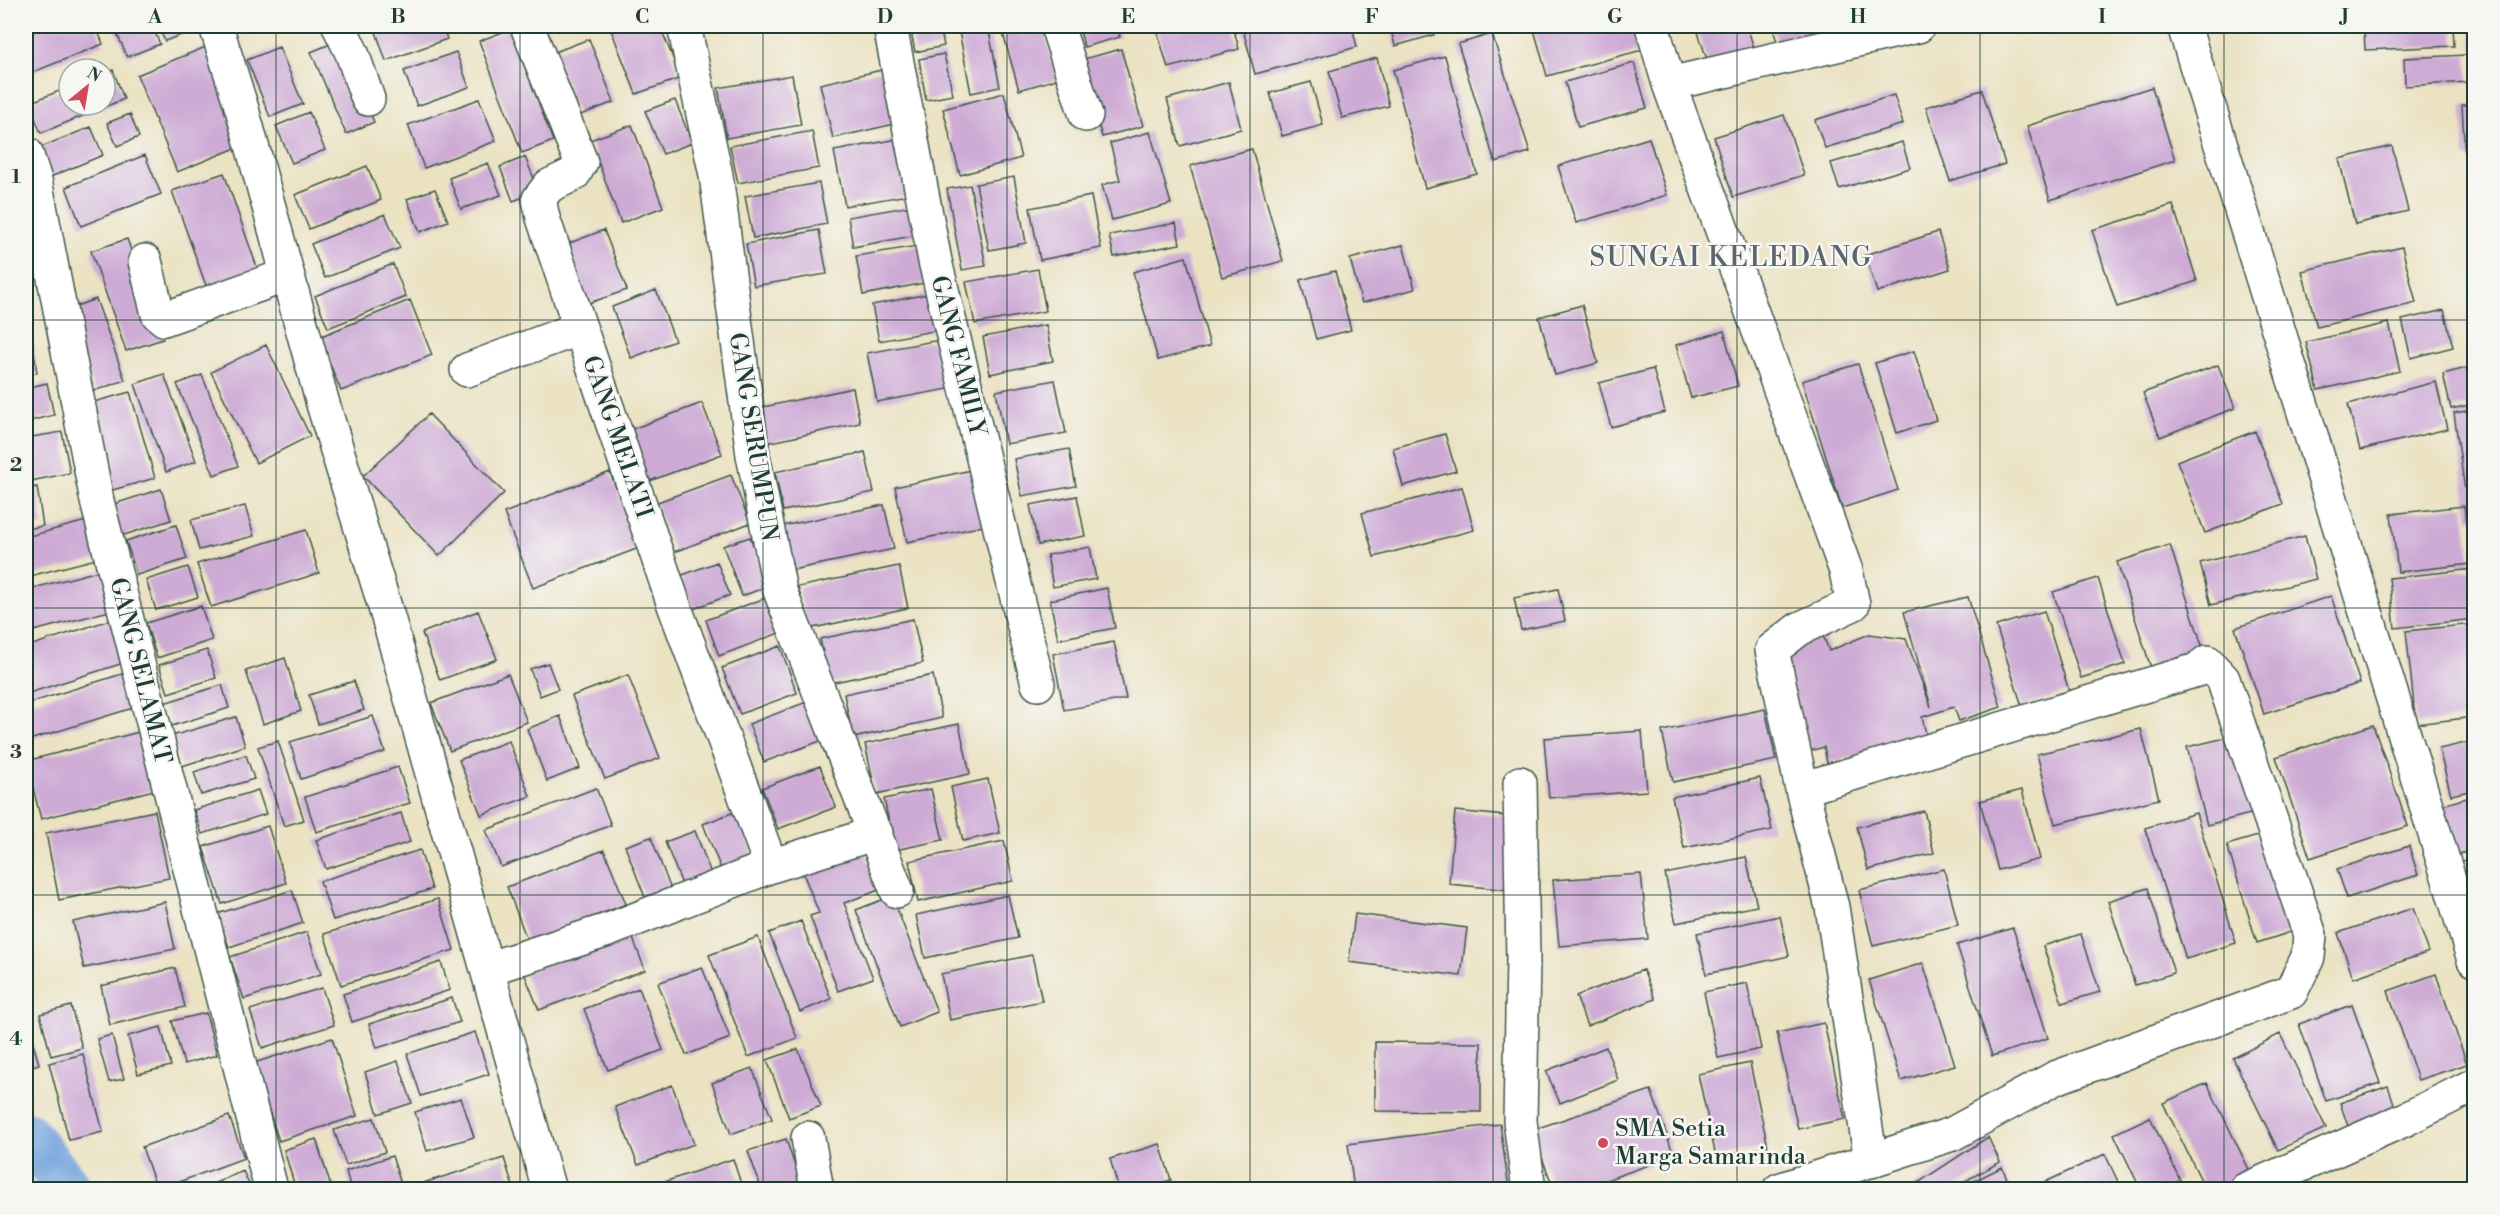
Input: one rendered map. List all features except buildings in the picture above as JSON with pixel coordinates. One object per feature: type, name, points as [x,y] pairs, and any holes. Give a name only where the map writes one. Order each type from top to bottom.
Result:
[{"type":"street","points":[[216,26],[388,617],[549,1190]]},
{"type":"street","points":[[339,26],[352,53],[368,99]]},
{"type":"street","name":"GANG MELATI","points":[[527,26],[581,162],[573,174],[549,186],[539,199],[674,605],[771,866]]},
{"type":"street","name":"GANG SERUMPUN","points":[[684,26],[716,175],[752,445],[780,591],[897,891]]},
{"type":"street","name":"GANG FAMILY","points":[[890,26],[935,261],[1038,684]]},
{"type":"street","points":[[1057,26],[1086,115]]},
{"type":"street","points":[[1652,26],[1669,84],[1846,571],[1853,604],[1799,629],[1772,650],[1802,789],[1832,907],[1871,1161]]},
{"type":"street","points":[[1669,84],[1874,30],[1918,26]]},
{"type":"street","points":[[2184,26],[2475,960]]},
{"type":"street","name":"GANG SELAMAT","points":[[26,153],[35,180],[97,501],[270,1185]]},
{"type":"street","points":[[145,261],[158,315],[164,319],[287,275]]},
{"type":"street","points":[[467,370],[580,328]]},
{"type":"street","points":[[1779,1190],[1952,1134],[2055,1077],[2291,992],[2307,957],[2310,935],[2223,679],[2207,662],[2198,670],[1802,789]]},
{"type":"street","points":[[1520,783],[1523,960],[1520,1121],[1529,1190]]},
{"type":"street","points":[[487,969],[611,929],[771,866],[876,833]]},
{"type":"street","points":[[2245,1190],[2406,1119],[2475,1085]]},
{"type":"street","points":[[808,1138],[817,1190]]},
{"type":"waterway","points":[[26,1134],[70,1190]]},
{"type":"place","name":"SMA Setia Marga Samarinda","points":[[1603,1143]]},
{"type":"district","name":"SUNGAI KELEDANG","points":[[1731,258]]}]
